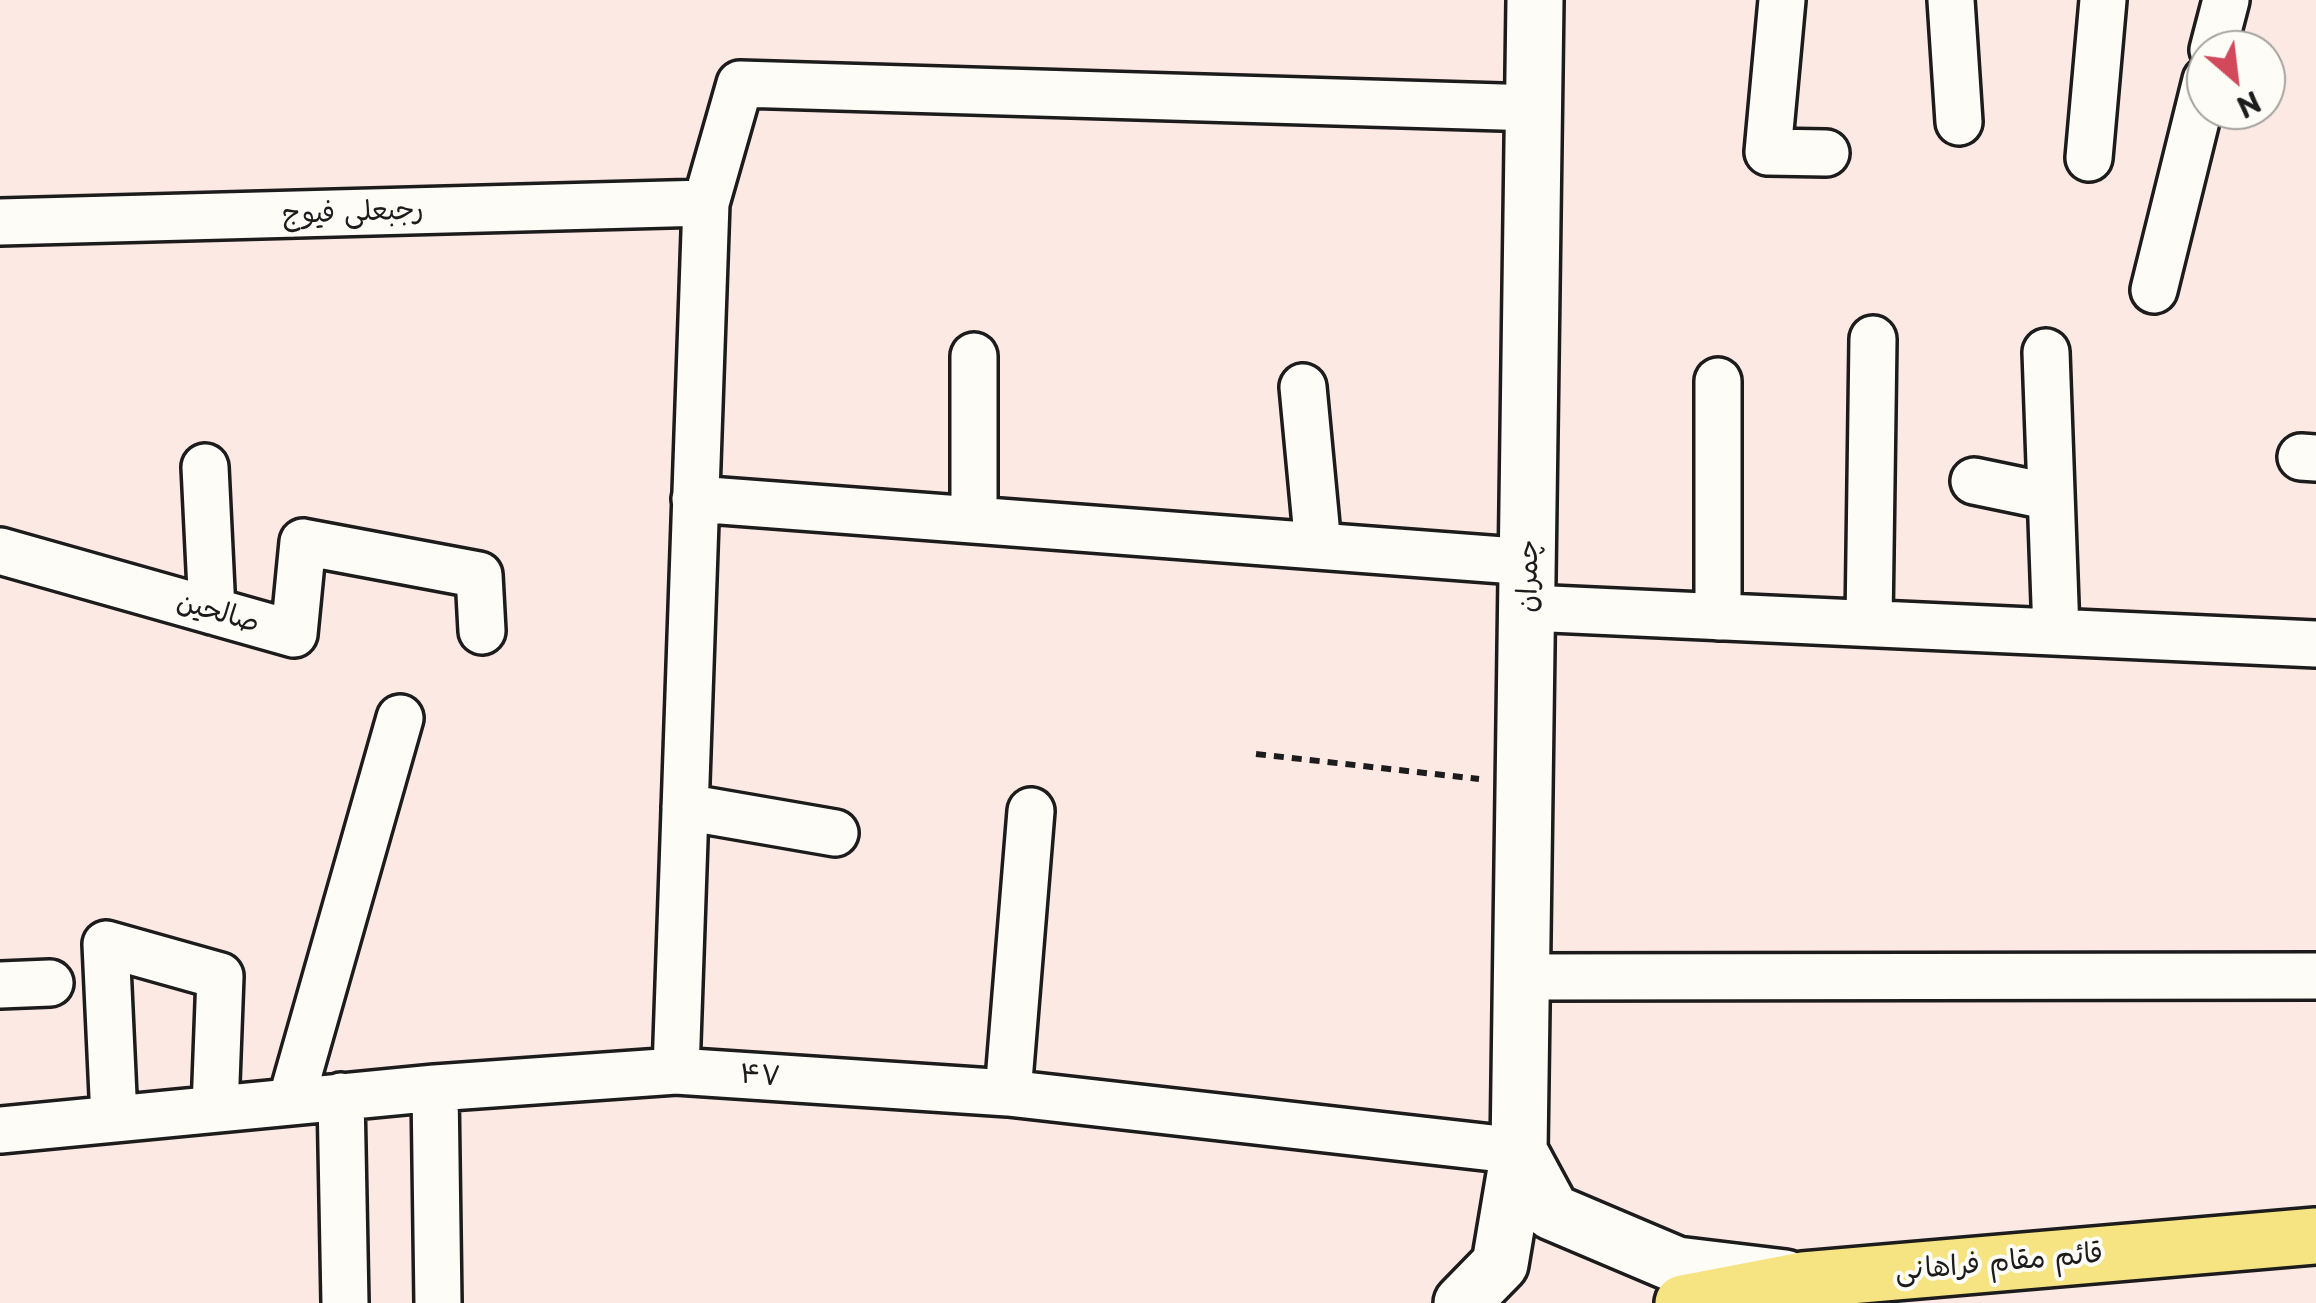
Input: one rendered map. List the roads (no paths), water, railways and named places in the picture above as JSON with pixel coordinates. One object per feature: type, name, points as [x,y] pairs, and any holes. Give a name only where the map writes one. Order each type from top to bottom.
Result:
[{"type":"main road","name":"قائم مقام فراهانی","points":[[1683,1303],[1803,1280],[2316,1236]]},
{"type":"street","name":"چمران","points":[[1462,1303],[1500,1264],[1519,1151],[1536,108],[1534,0]]},
{"type":"street","points":[[1782,0],[1768,152],[1826,153]]},
{"type":"street","points":[[1951,0],[1959,122]]},
{"type":"street","points":[[2089,158],[2102,0]]},
{"type":"street","points":[[2219,30],[2226,0]]},
{"type":"street","points":[[676,1070],[706,204],[740,84],[1536,108]]},
{"type":"street","points":[[2154,290],[2194,130]]},
{"type":"street","name":"رجبعلی فیوج","points":[[0,222],[706,204]]},
{"type":"street","points":[[1869,624],[1872,339]]},
{"type":"street","points":[[2046,352],[2056,632]]},
{"type":"street","points":[[974,356],[974,520]]},
{"type":"street","points":[[1718,381],[1718,616]]},
{"type":"street","points":[[1304,387],[1318,546]]},
{"type":"street","points":[[205,466],[212,611]]},
{"type":"street","points":[[1974,481],[2051,497]]},
{"type":"street","points":[[695,499],[1318,546],[1718,616],[2316,644]]},
{"type":"street","name":"صالحین","points":[[0,551],[294,634],[302,542],[479,575],[482,631]]},
{"type":"street","points":[[291,1102],[400,718]]},
{"type":"street","points":[[685,806],[835,833]]},
{"type":"street","points":[[1008,1093],[1031,810]]},
{"type":"street","points":[[114,1118],[106,944],[220,976],[215,1109]]},
{"type":"street","points":[[1524,977],[2316,976]]},
{"type":"street","points":[[0,985],[50,983]]},
{"type":"street","name":"۴۷","points":[[0,1130],[341,1096],[676,1070],[1008,1093],[1519,1151]]},
{"type":"street","points":[[435,1088],[438,1303]]},
{"type":"street","points":[[341,1096],[345,1303]]},
{"type":"street","points":[[1519,1151],[1552,1212],[1677,1266],[1803,1280]]}]
